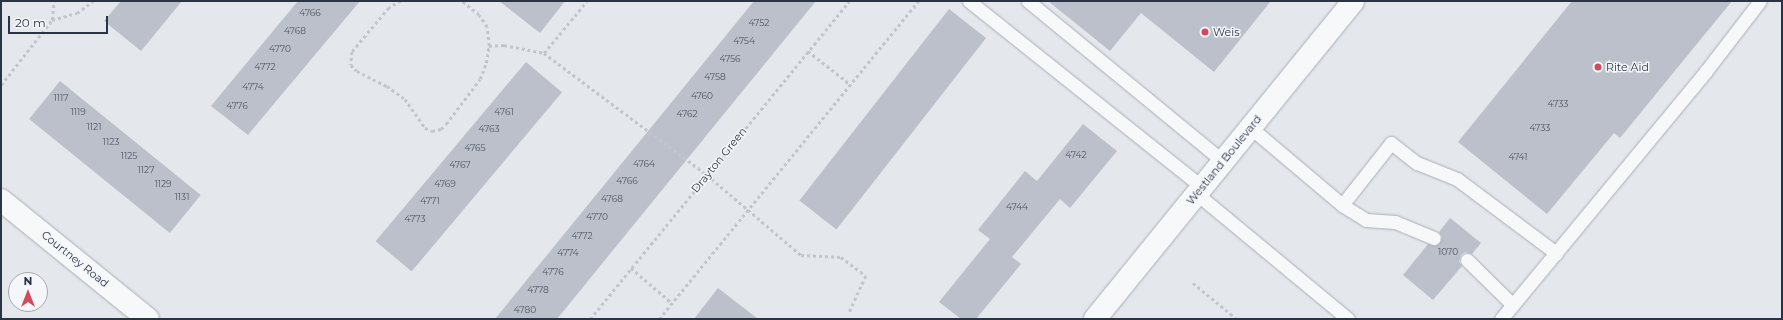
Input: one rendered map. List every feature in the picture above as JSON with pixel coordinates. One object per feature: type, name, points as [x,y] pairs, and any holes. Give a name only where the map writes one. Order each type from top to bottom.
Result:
[{"type":"street","name":"Westland Boulevard","points":[[1095,319],[1354,1]]},
{"type":"street","name":"Courtney Road","points":[[1,200],[148,319]]},
{"type":"lane","points":[[969,1],[1200,191],[1348,319]]},
{"type":"lane","points":[[1028,1],[1223,162]]},
{"type":"lane","points":[[1501,319],[1706,71],[1760,1]]},
{"type":"lane","points":[[1251,128],[1342,205],[1366,220],[1395,222],[1434,238]]},
{"type":"lane","points":[[1342,205],[1391,143],[1417,163],[1457,179],[1556,253]]},
{"type":"lane","points":[[1467,260],[1512,305]]},
{"type":"path","points":[[1,85],[52,20],[54,1]]},
{"type":"path","points":[[52,20],[77,12],[93,1]]},
{"type":"path","points":[[401,1],[389,8],[352,52],[351,65],[357,71],[387,86],[405,99],[425,128],[432,131],[441,129],[446,124],[480,79],[486,64],[489,46],[487,27],[479,15],[462,1]]},
{"type":"path","points":[[544,54],[587,1]]},
{"type":"path","name":"Drayton Green","points":[[590,319],[848,1]]},
{"type":"path","points":[[659,319],[918,1]]},
{"type":"path","points":[[489,46],[504,45],[544,54],[707,175],[800,255],[841,257],[866,276],[849,313]]},
{"type":"path","points":[[808,51],[850,84]]},
{"type":"path","points":[[631,268],[672,303]]},
{"type":"path","points":[[1193,283],[1237,319]]},
{"type":"building","points":[[121,1],[182,1],[141,51],[104,21]]},
{"type":"building","points":[[298,1],[360,1],[248,135],[211,106]]},
{"type":"building","points":[[499,1],[565,1],[540,33]]},
{"type":"building","points":[[754,1],[816,1],[557,319],[495,319]]},
{"type":"building","name":"Weis","points":[[1048,1],[1271,1],[1214,72],[1141,13],[1110,51]]},
{"type":"building","name":"Rite Aid","points":[[1572,1],[1732,1],[1620,138],[1614,133],[1547,214],[1458,142]]},
{"type":"building","points":[[949,9],[986,38],[836,229],[799,200]]},
{"type":"building","points":[[526,62],[562,92],[412,271],[376,241]]},
{"type":"building","points":[[60,81],[201,195],[170,233],[29,119]]},
{"type":"building","points":[[1083,124],[1117,151],[1070,208],[1060,199],[1012,257],[1021,264],[976,319],[961,319],[939,302],[990,239],[978,230],[1025,171],[1037,181]]},
{"type":"building","points":[[1450,218],[1481,243],[1472,254],[1465,252],[1461,255],[1459,262],[1462,266],[1433,300],[1403,275],[1428,244],[1435,246],[1439,244],[1442,237],[1439,232]]},
{"type":"building","points":[[718,288],[758,319],[694,319]]},
{"type":"place","name":"Weis","points":[[1205,32]]},
{"type":"place","name":"Rite Aid","points":[[1598,67]]}]
